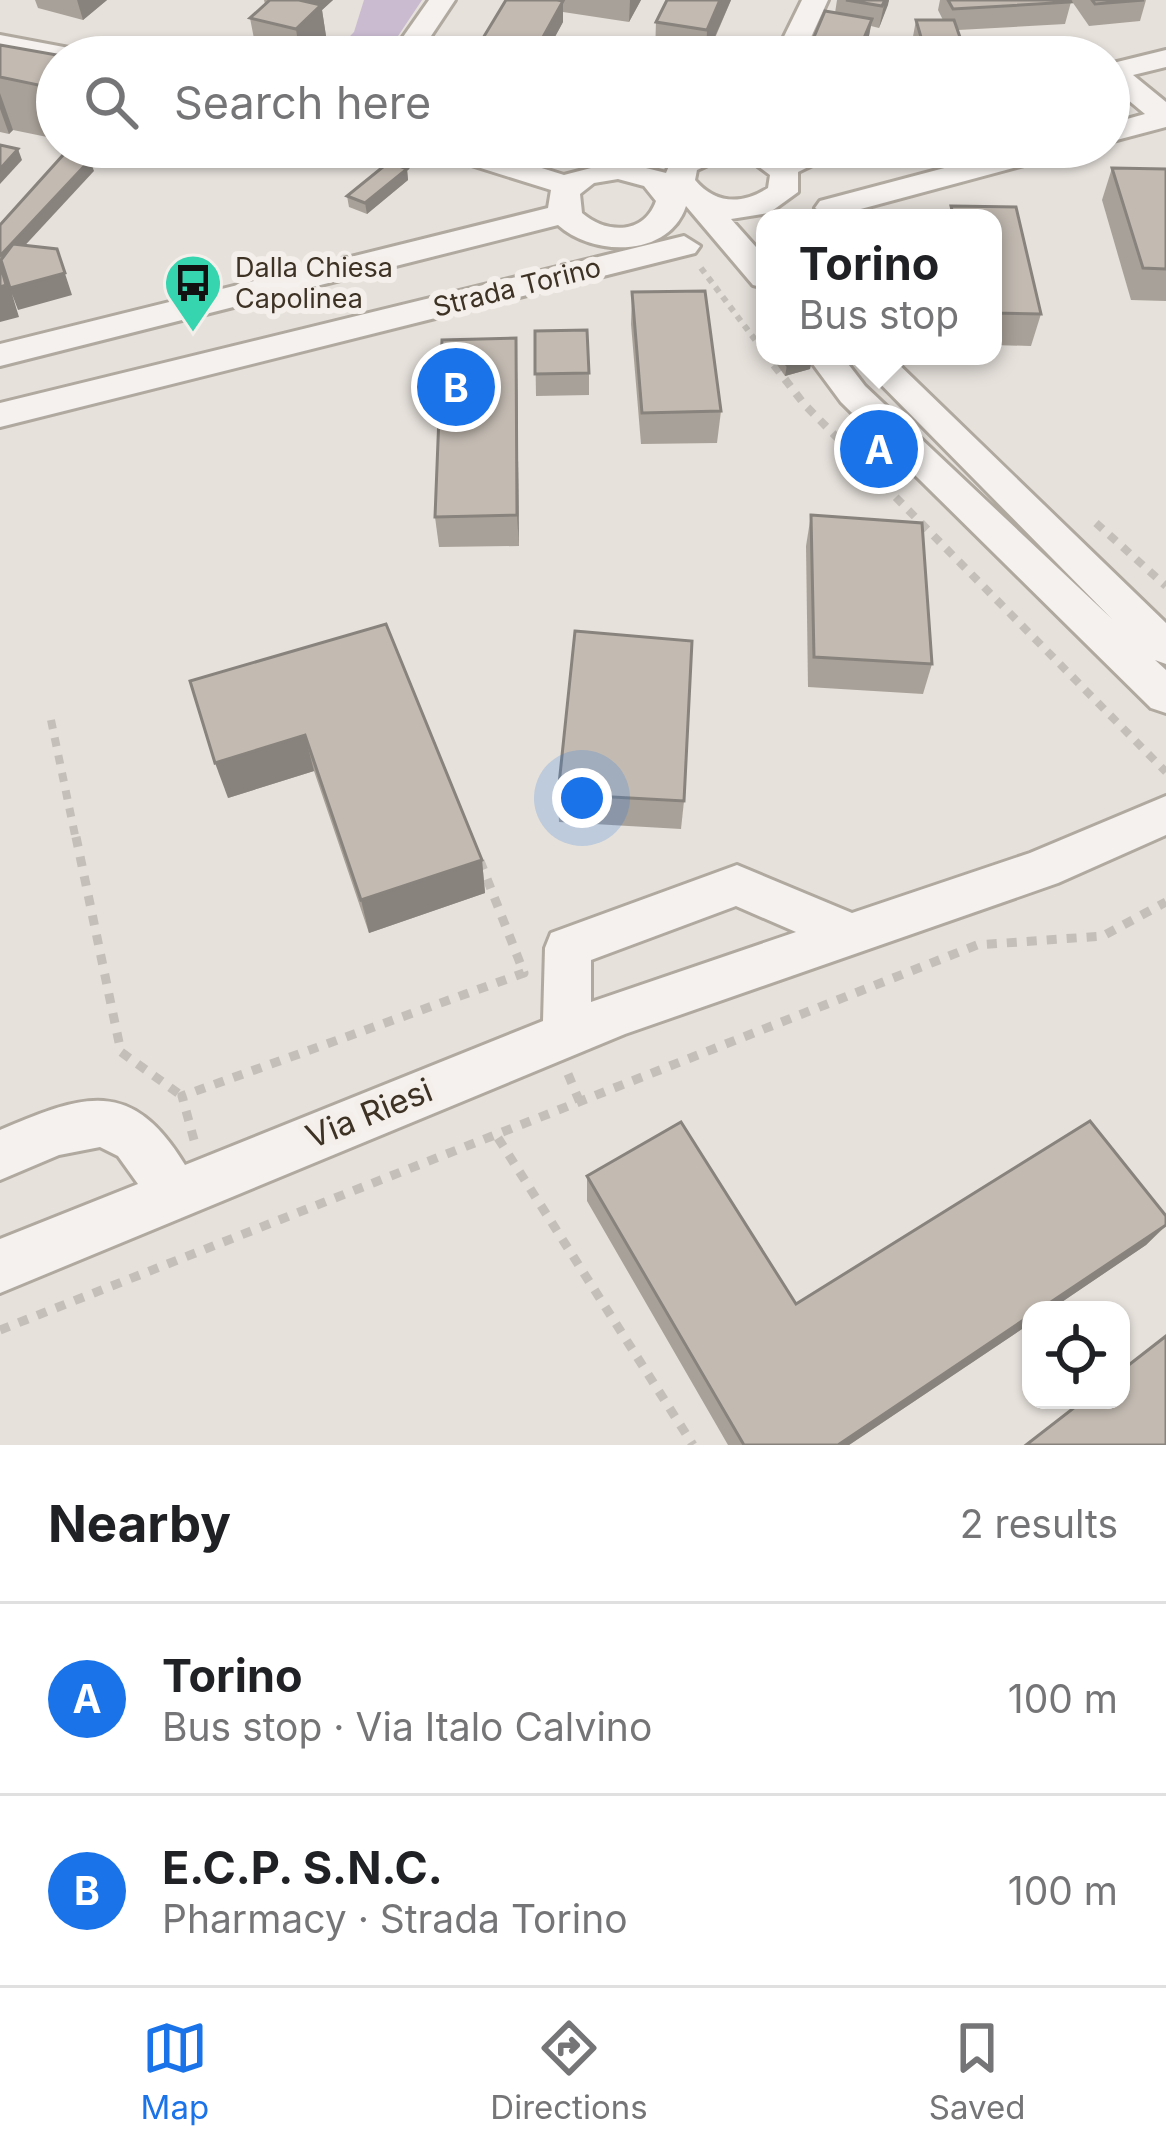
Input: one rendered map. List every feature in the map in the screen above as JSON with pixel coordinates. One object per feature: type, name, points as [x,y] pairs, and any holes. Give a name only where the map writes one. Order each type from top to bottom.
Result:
[{"type":"street","points":[[418,36],[442,0]]},
{"type":"street","points":[[798,36],[815,0]]},
{"type":"street","points":[[0,43],[36,50]]},
{"type":"street","points":[[1130,68],[1166,58]]},
{"type":"street","points":[[0,62],[36,69]]},
{"type":"street","points":[[1130,89],[1166,117]]},
{"type":"street","points":[[1130,128],[1166,117]]},
{"type":"street","points":[[492,168],[566,200],[594,235],[629,237],[657,227],[686,205],[756,212]]},
{"type":"street","points":[[585,168],[667,177],[679,168]]},
{"type":"street","points":[[765,209],[782,192],[782,168]]},
{"type":"street","points":[[831,208],[980,168]]},
{"type":"street","name":"Strada Torino","points":[[0,355],[323,273],[566,200],[599,172]]},
{"type":"street","points":[[667,177],[669,192],[756,270]]},
{"type":"street","name":"Strada Torino","points":[[10,412],[684,246]]},
{"type":"street","points":[[323,273],[350,328]]},
{"type":"street","points":[[831,365],[853,394],[1166,696]]},
{"type":"street","points":[[879,365],[1166,648]]},
{"type":"street","name":"Via Riesi","points":[[0,1266],[188,1185],[567,1035],[1042,869],[1166,814]]},
{"type":"street","points":[[567,1035],[568,948],[737,885],[848,933]]},
{"type":"street","points":[[0,1155],[78,1123],[111,1122],[130,1129],[188,1185]]},
{"type":"path","points":[[684,246],[756,341]]},
{"type":"path","points":[[774,365],[804,404],[1166,772]]},
{"type":"path","points":[[51,720],[121,1052],[182,1096]]},
{"type":"path","points":[[182,1096],[524,974],[473,843]]},
{"type":"path","points":[[0,1330],[498,1138],[977,945],[1103,936],[1166,902]]},
{"type":"path","points":[[182,1096],[188,1185],[222,1246]]},
{"type":"path","points":[[498,1138],[694,1445]]},
{"type":"shaded area","points":[[364,0],[422,0],[398,36],[350,36]]},
{"type":"building","points":[[270,0],[321,5],[296,29],[250,18]]},
{"type":"building","points":[[506,0],[563,1],[544,36],[484,36]]},
{"type":"building","points":[[667,0],[720,0],[707,30],[656,22]]},
{"type":"building","points":[[846,0],[885,0],[882,6]]},
{"type":"building","points":[[948,0],[1070,0],[1071,2],[953,9]]},
{"type":"building","points":[[1092,0],[1144,0],[1095,4]]},
{"type":"building","points":[[825,11],[872,19],[865,36],[814,36]]},
{"type":"building","points":[[916,20],[954,20],[960,36],[921,36]]},
{"type":"building","points":[[0,45],[36,51],[36,85],[0,77]]},
{"type":"building","points":[[0,145],[18,149],[0,169]]},
{"type":"building","points":[[51,168],[82,168],[0,256],[0,225]]},
{"type":"building","points":[[382,168],[407,169],[365,203],[347,196]]},
{"type":"building","points":[[1112,168],[1166,169],[1166,269],[1143,268]]},
{"type":"building","points":[[1016,207],[1041,314],[1002,313],[1002,209],[952,209]]},
{"type":"building","points":[[13,244],[57,249],[65,273],[10,288],[1,260]]},
{"type":"building","points":[[705,291],[721,411],[642,413],[632,292]]},
{"type":"building","points":[[587,330],[589,373],[535,374],[535,331]]},
{"type":"building","points":[[516,338],[517,515],[435,517],[442,340]]},
{"type":"building","points":[[811,515],[922,523],[932,664],[814,657]]},
{"type":"building","points":[[386,624],[482,860],[361,900],[305,735],[215,763],[190,681]]},
{"type":"building","points":[[575,631],[692,641],[684,801],[558,794]]},
{"type":"building","points":[[1090,1121],[1166,1216],[1166,1225],[1052,1301],[1022,1301],[1022,1321],[838,1445],[744,1445],[587,1176],[681,1122],[796,1304]]},
{"type":"building","points":[[1166,1336],[1166,1445],[1026,1445],[1072,1409],[1130,1409],[1130,1364]]},
{"type":"place","name":"Dalla Chiesa Capolinea","points":[[193,334]]},
{"type":"place","name":"E.C.P. S.N.C.","points":[[456,387]]},
{"type":"place","name":"Torino","points":[[879,449]]}]
